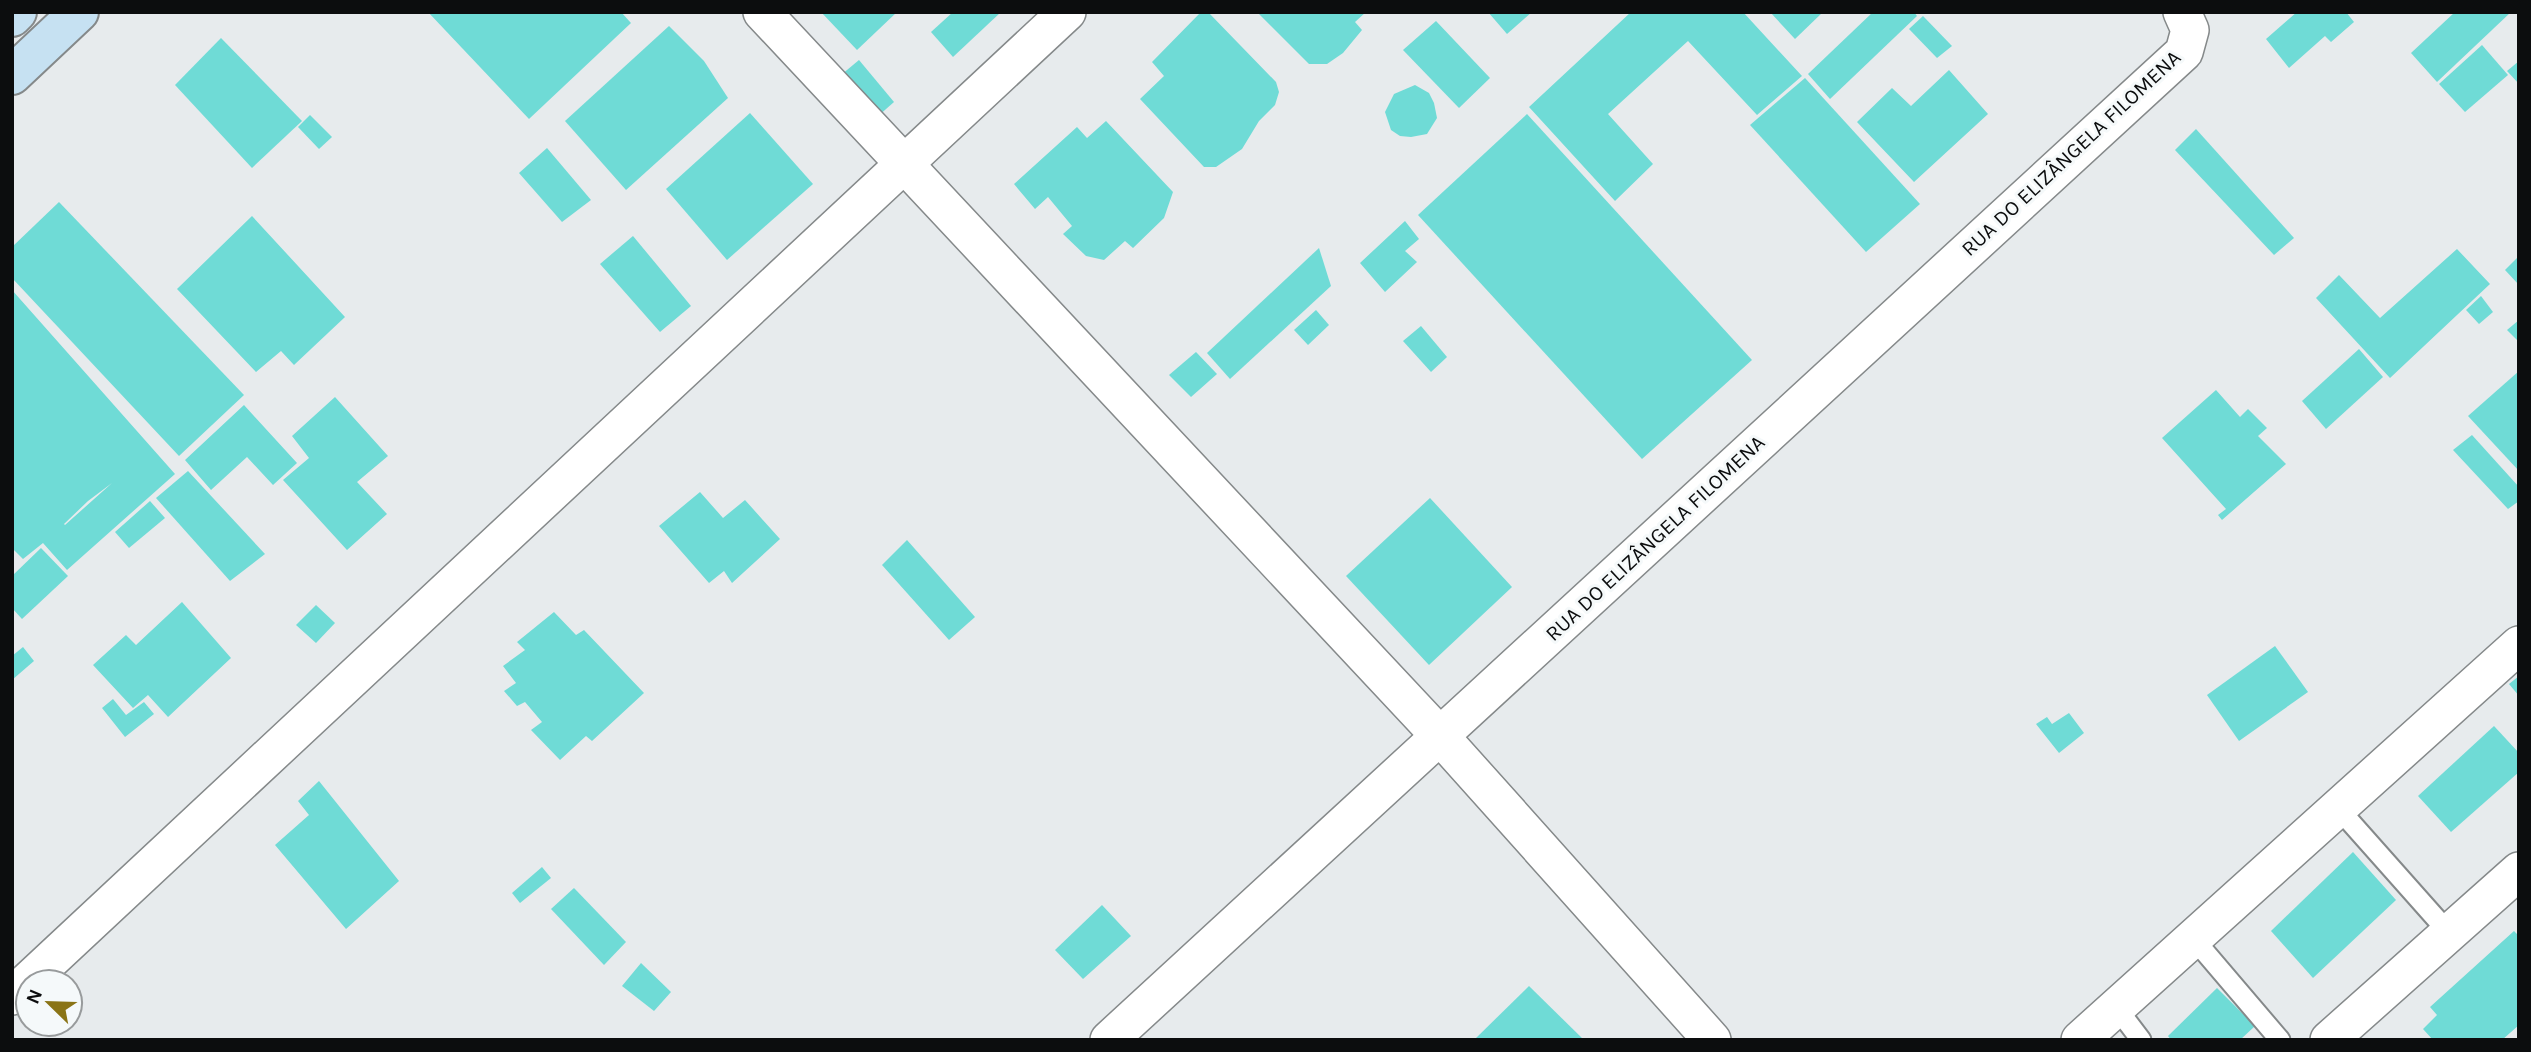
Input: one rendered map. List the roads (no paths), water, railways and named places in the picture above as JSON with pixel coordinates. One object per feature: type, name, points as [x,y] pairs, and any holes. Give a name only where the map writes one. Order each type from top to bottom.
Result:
[{"type":"main road","points":[[12,17],[17,12]]},
{"type":"main road","points":[[12,75],[79,12]]},
{"type":"street","points":[[762,12],[1440,736],[1712,1040]]},
{"type":"street","points":[[12,996],[1067,12]]},
{"type":"street","name":"RUA DO ELIZÂNGELA FILOMENA","points":[[1110,1040],[2183,52],[2186,21]]},
{"type":"street","points":[[2080,1040],[2519,645]]},
{"type":"street","points":[[2329,1040],[2519,872]]},
{"type":"lane","points":[[2338,808],[2449,933]]},
{"type":"lane","points":[[2193,938],[2280,1040]]},
{"type":"lane","points":[[2116,1007],[2141,1040]]}]
